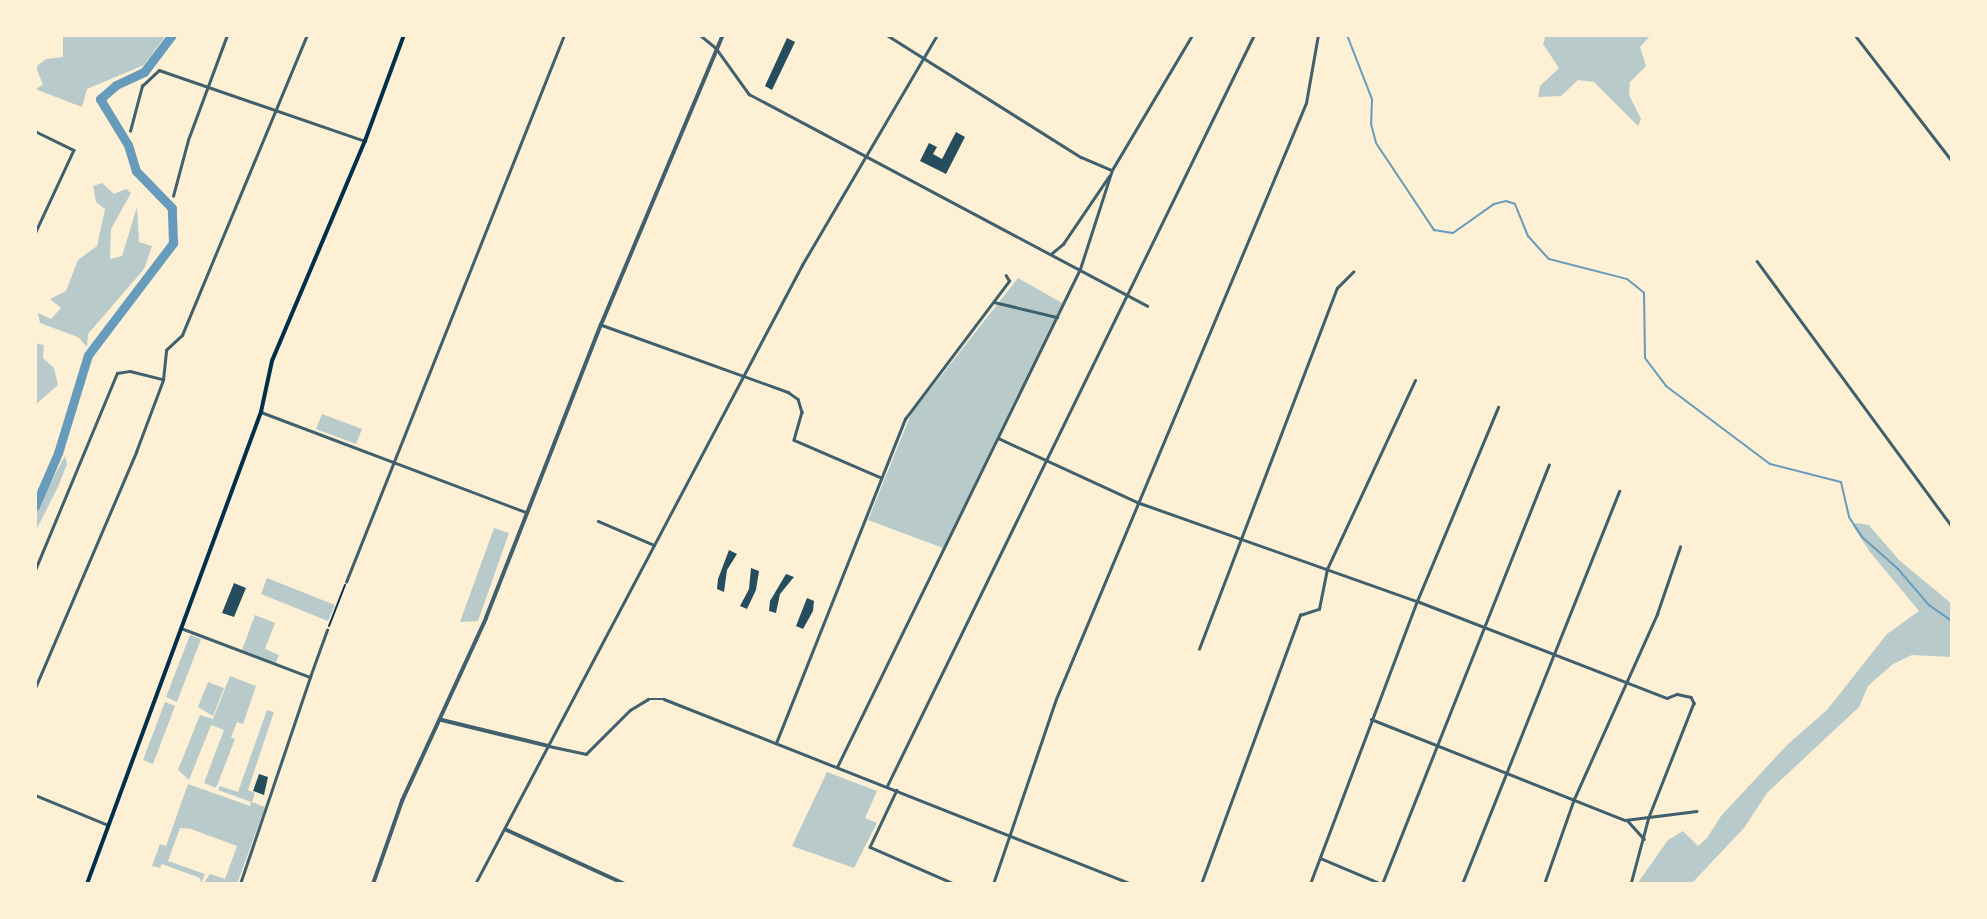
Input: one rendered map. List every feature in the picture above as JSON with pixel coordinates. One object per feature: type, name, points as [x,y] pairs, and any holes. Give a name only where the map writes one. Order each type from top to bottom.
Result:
[{"type":"main road","points":[[87,884],[261,412],[272,361],[365,141],[404,35]]},
{"type":"street","points":[[173,195],[227,35]]},
{"type":"street","points":[[35,688],[163,380],[166,350],[181,335],[307,35]]},
{"type":"street","points":[[346,582],[564,35]]},
{"type":"street","points":[[700,35],[716,48],[748,94],[1147,306]]},
{"type":"street","points":[[373,884],[402,802],[442,720],[601,325],[723,35]]},
{"type":"street","points":[[887,35],[1081,157],[1112,170]]},
{"type":"street","points":[[475,884],[507,830],[745,375],[922,57],[937,35]]},
{"type":"street","points":[[1051,254],[1063,244],[1112,170],[1192,35]]},
{"type":"street","points":[[887,786],[1125,294],[1254,35]]},
{"type":"street","points":[[993,884],[1056,699],[1307,103],[1318,35]]},
{"type":"street","points":[[1855,35],[1952,161]]},
{"type":"street","points":[[130,131],[142,86],[152,72],[165,72],[365,141]]},
{"type":"street","points":[[35,131],[74,150],[35,234]]},
{"type":"street","points":[[837,767],[1080,269],[1112,170]]},
{"type":"street","points":[[1757,261],[1952,526]]},
{"type":"street","points":[[1199,649],[1337,288],[1353,272]]},
{"type":"street","points":[[776,743],[880,477],[916,400],[994,302],[1009,281],[1006,276]]},
{"type":"street","points":[[994,302],[1057,317]]},
{"type":"street","points":[[601,325],[788,392],[798,400],[802,412],[794,440],[880,477]]},
{"type":"street","points":[[35,570],[117,373],[130,371],[163,380]]},
{"type":"street","points":[[1200,884],[1300,615],[1319,609],[1327,569],[1415,380]]},
{"type":"street","points":[[1310,884],[1417,601],[1498,407]]},
{"type":"street","points":[[261,412],[526,512]]},
{"type":"street","points":[[998,438],[1137,502],[1417,601],[1667,698],[1688,695],[1694,703],[1649,817],[1631,884]]},
{"type":"street","points":[[1321,859],[1383,884],[1549,465]]},
{"type":"street","points":[[1462,884],[1619,491]]},
{"type":"street","points":[[598,521],[654,545]]},
{"type":"street","points":[[1544,884],[1574,799],[1624,681],[1657,614],[1680,547]]},
{"type":"street","points":[[181,628],[310,677]]},
{"type":"street","points":[[240,884],[327,630]]},
{"type":"street","points":[[442,720],[586,754],[630,710],[656,698],[675,702],[1132,884]]},
{"type":"street","points":[[1371,719],[1438,748],[1635,824],[1644,839]]},
{"type":"street","points":[[897,790],[870,847],[955,884]]},
{"type":"street","points":[[35,795],[108,825]]},
{"type":"street","points":[[1625,820],[1696,811]]},
{"type":"street","points":[[507,830],[625,884]]},
{"type":"path","points":[[327,630],[346,582]]},
{"type":"shaded area","points":[[63,35],[166,35],[144,65],[87,89],[82,107],[35,89],[43,85],[36,67],[46,59],[63,57]]},
{"type":"shaded area","points":[[1546,35],[1651,35],[1640,47],[1646,66],[1630,82],[1629,95],[1641,119],[1638,126],[1594,82],[1578,80],[1561,96],[1538,97],[1540,86],[1559,68],[1543,44]]},
{"type":"shaded area","points":[[102,183],[114,194],[126,189],[131,193],[111,229],[110,259],[122,256],[137,207],[139,242],[152,246],[144,269],[88,334],[87,347],[78,337],[40,323],[38,313],[51,319],[61,308],[50,299],[66,291],[78,260],[97,246],[105,209],[96,202],[93,186]]},
{"type":"shaded area","points":[[1018,278],[1062,303],[943,548],[868,520],[911,414]]},
{"type":"shaded area","points":[[35,343],[44,345],[43,358],[54,368],[58,385],[35,405]]},
{"type":"shaded area","points":[[322,414],[362,429],[356,444],[316,429]]},
{"type":"shaded area","points":[[65,456],[67,464],[58,487],[35,532],[35,511]]},
{"type":"shaded area","points":[[1856,523],[1869,525],[1899,560],[1952,604],[1952,657],[1912,655],[1893,664],[1868,686],[1859,707],[1767,793],[1744,828],[1691,884],[1637,884],[1668,840],[1683,831],[1698,846],[1707,838],[1721,816],[1788,744],[1827,710],[1887,634],[1919,611],[1870,552],[1853,526]]},
{"type":"shaded area","points":[[494,528],[509,533],[478,621],[460,622]]},
{"type":"shaded area","points":[[267,578],[335,605],[328,621],[261,594]]},
{"type":"shaded area","points":[[255,615],[275,623],[265,649],[279,655],[276,663],[242,650]]},
{"type":"shaded area","points":[[190,635],[201,639],[177,702],[166,697]]},
{"type":"shaded area","points":[[230,676],[256,686],[243,724],[237,722],[231,737],[235,739],[216,788],[204,783],[224,730],[211,725],[189,780],[178,770],[200,715],[213,719]]},
{"type":"shaded area","points":[[208,682],[224,688],[213,716],[198,707]]},
{"type":"shaded area","points":[[165,702],[175,706],[153,764],[143,760]]},
{"type":"shaded area","points":[[267,710],[274,712],[248,790],[255,793],[252,802],[265,807],[237,884],[203,884],[210,874],[225,879],[237,846],[191,829],[180,828],[168,861],[205,874],[201,883],[200,878],[162,864],[160,868],[152,866],[160,844],[166,846],[188,784],[250,806],[251,802],[218,790],[220,786],[238,792]]},
{"type":"shaded area","points":[[827,772],[877,791],[865,818],[877,823],[854,868],[792,846]]},
{"type":"building","points":[[787,38],[795,42],[772,90],[765,86]]},
{"type":"building","points":[[956,132],[965,137],[946,174],[920,161],[929,143],[937,147],[933,154],[942,159]]},
{"type":"building","points":[[729,550],[737,554],[727,570],[724,592],[717,589],[718,579]]},
{"type":"building","points":[[751,568],[759,571],[756,590],[747,609],[740,606],[749,589]]},
{"type":"building","points":[[786,574],[794,577],[780,594],[776,613],[769,611],[770,601]]},
{"type":"building","points":[[234,583],[246,588],[234,617],[222,613]]},
{"type":"building","points":[[807,598],[814,601],[813,611],[803,629],[796,626]]},
{"type":"building","points":[[259,774],[268,777],[264,795],[253,791]]},
{"type":"waterway","points":[[35,506],[58,453],[88,355],[173,243],[172,208],[136,171],[128,145],[100,99],[116,85],[144,72],[172,35]]},
{"type":"waterway","points":[[1347,35],[1372,99],[1371,124],[1376,143],[1434,230],[1453,233],[1494,204],[1506,201],[1515,204],[1528,236],[1549,259],[1627,279],[1644,293],[1645,358],[1666,386],[1770,464],[1841,482],[1849,517],[1862,537],[1898,569],[1929,605],[1952,621]]}]
